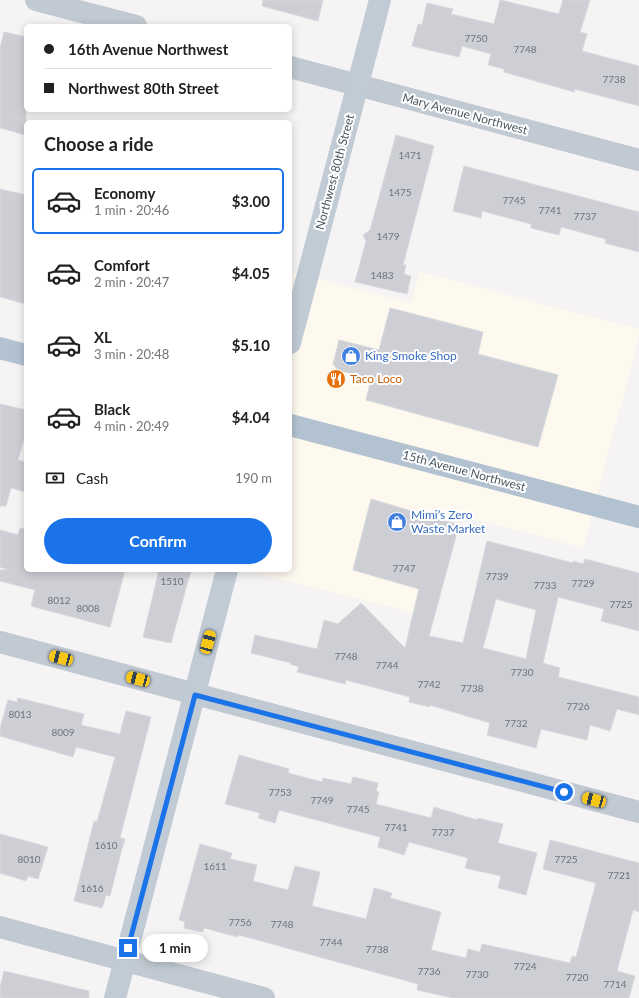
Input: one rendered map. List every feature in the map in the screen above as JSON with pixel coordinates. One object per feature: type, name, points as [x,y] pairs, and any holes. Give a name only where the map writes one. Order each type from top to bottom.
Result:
[{"type":"main road","points":[[0,348],[24,354]]},
{"type":"main road","name":"15th Avenue Northwest","points":[[292,426],[639,517]]},
{"type":"street","points":[[36,0],[128,24]]},
{"type":"street","name":"Northwest 80th Street","points":[[292,335],[380,0]]},
{"type":"street","name":"Mary Avenue Northwest","points":[[292,68],[639,160]]},
{"type":"street","points":[[115,998],[226,572]]},
{"type":"street","points":[[0,642],[639,812]]},
{"type":"street","points":[[0,927],[264,998]]},
{"type":"shaded area","points":[[420,272],[639,329],[639,337],[583,548],[449,512],[421,615],[250,572],[292,572],[292,273],[411,303]]},
{"type":"building","points":[[263,0],[323,0],[318,21],[262,6]]},
{"type":"building","points":[[500,0],[559,14],[563,0],[590,0],[580,32],[587,34],[582,51],[639,66],[639,106],[575,89],[574,92],[504,72],[504,69],[488,65],[491,54],[462,46],[459,57],[412,46],[418,24],[422,25],[427,3],[453,9],[451,14],[494,24]]},
{"type":"building","points":[[4,32],[24,37],[24,112],[26,112],[26,120],[24,120],[24,134],[0,128],[0,48]]},
{"type":"building","points":[[396,135],[434,146],[403,265],[406,265],[404,274],[411,276],[407,294],[355,282],[366,241],[363,235],[370,230]]},
{"type":"building","points":[[464,166],[639,212],[639,252],[605,243],[606,239],[561,227],[559,235],[531,228],[531,224],[482,211],[481,218],[453,211]]},
{"type":"building","points":[[0,189],[24,195],[24,303],[0,297]]},
{"type":"building","points":[[390,308],[483,332],[478,354],[558,375],[538,447],[366,400],[371,379],[338,370],[333,364],[339,340],[379,350]]},
{"type":"building","points":[[0,404],[24,410],[24,439],[18,460],[24,462],[24,491],[11,488],[6,506],[0,506]]},
{"type":"building","points":[[371,499],[459,525],[429,636],[463,643],[487,541],[573,563],[573,561],[583,564],[585,559],[639,573],[639,631],[601,621],[604,609],[558,597],[543,663],[560,668],[558,677],[639,697],[639,715],[617,709],[610,731],[590,725],[587,740],[541,729],[536,748],[487,735],[490,723],[430,705],[430,707],[409,702],[410,697],[346,680],[345,684],[297,672],[299,667],[290,664],[291,663],[251,653],[255,635],[317,649],[324,620],[338,624],[361,603],[405,648],[419,589],[353,570]],"holes":[[[496,599],[536,610],[526,659],[483,648]]]},
{"type":"building","points":[[20,528],[24,529],[24,572],[124,572],[110,627],[31,606],[35,590],[0,581],[0,570],[9,570],[0,567],[0,530],[18,535]]},
{"type":"building","points":[[159,572],[190,572],[171,643],[143,637]]},
{"type":"building","points":[[18,698],[84,714],[81,725],[120,734],[126,711],[151,717],[120,838],[125,839],[110,896],[106,895],[102,908],[74,901],[94,821],[97,822],[115,757],[76,747],[73,757],[0,736],[0,728],[8,700],[17,702]]},
{"type":"building","points":[[239,755],[289,769],[288,773],[322,782],[323,778],[351,784],[353,777],[378,783],[376,791],[379,792],[376,804],[431,818],[434,807],[477,820],[477,818],[503,824],[498,843],[537,853],[526,895],[498,888],[501,876],[465,868],[468,858],[409,842],[404,855],[378,847],[380,837],[279,810],[275,823],[258,818],[260,813],[225,804]]},
{"type":"building","points":[[0,834],[48,847],[38,879],[28,876],[26,881],[0,873]]},
{"type":"building","points":[[550,840],[639,863],[639,912],[633,910],[617,971],[635,976],[629,998],[453,998],[417,990],[418,984],[239,935],[238,937],[204,928],[203,932],[184,928],[185,922],[179,920],[200,844],[232,853],[230,859],[257,865],[253,881],[288,890],[295,866],[320,872],[312,906],[366,919],[374,888],[392,893],[390,898],[441,912],[431,950],[466,958],[468,949],[480,952],[482,944],[570,963],[572,956],[576,957],[596,883],[543,869]]},
{"type":"building","points":[[4,971],[89,991],[89,998],[0,998],[0,988]]},
{"type":"place","name":"King Smoke Shop","points":[[351,356]]},
{"type":"place","name":"Taco Loco","points":[[336,379]]},
{"type":"place","name":"Mimi’s Zero Waste Market","points":[[397,522]]},
{"type":"route","points":[[128,948],[195,695],[564,792]]}]
